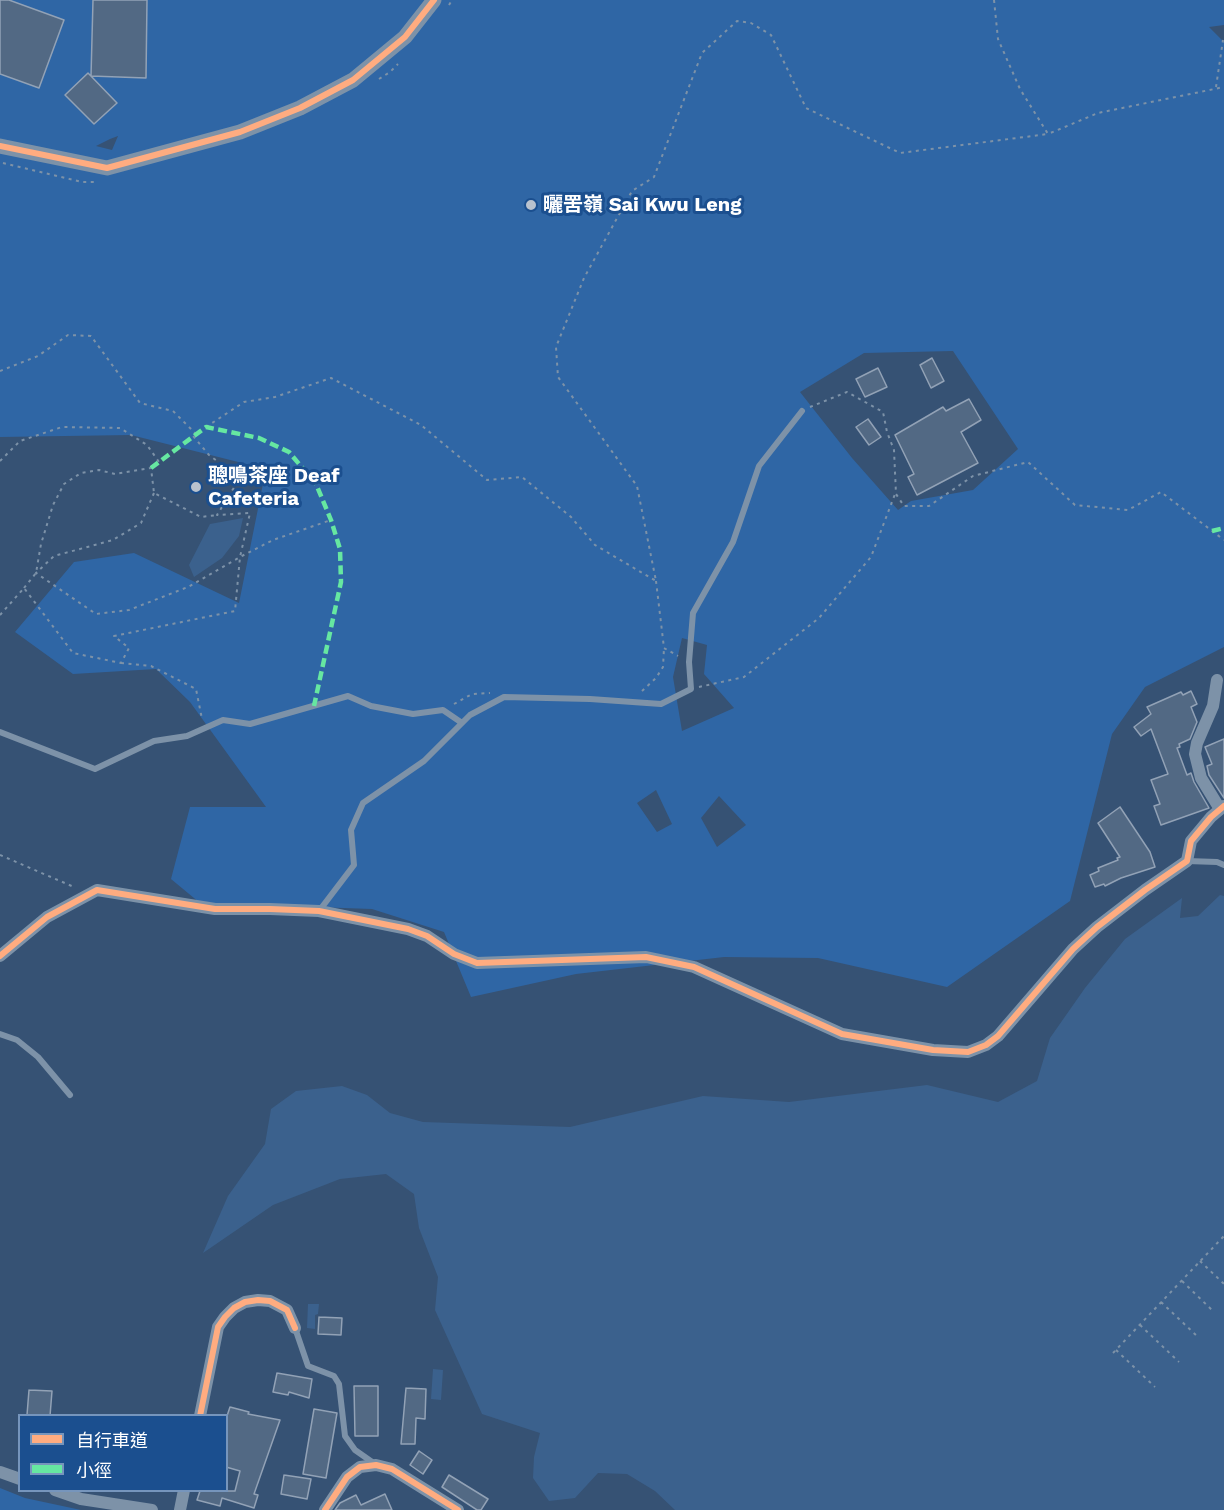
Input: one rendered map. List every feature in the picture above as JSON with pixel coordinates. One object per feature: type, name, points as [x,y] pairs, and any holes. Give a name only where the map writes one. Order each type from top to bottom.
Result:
[{"type":"street","points":[[0,146],[107,168],[240,132],[300,108],[353,80],[405,37],[434,0]]},
{"type":"street","points":[[0,956],[47,917],[97,890],[215,909],[319,911],[408,928],[427,936],[454,954],[477,963],[646,957],[694,967],[842,1034],[933,1050],[968,1052],[986,1045],[998,1036],[1073,949],[1097,927],[1187,861],[1191,841],[1222,807],[1201,778],[1195,754],[1197,743],[1213,706],[1217,680]]},
{"type":"street","points":[[200,1414],[218,1328],[234,1308],[245,1302],[270,1301],[287,1310],[296,1328]]},
{"type":"street","points":[[325,1510],[347,1477],[360,1467],[376,1465],[392,1469],[458,1510]]},
{"type":"street","points":[[0,1472],[18,1478]]},
{"type":"street","points":[[58,1492],[81,1499],[152,1510]]},
{"type":"street","points":[[180,1510],[184,1492]]},
{"type":"lane","points":[[319,911],[354,865],[351,830],[363,803],[424,761],[470,714],[504,697],[590,699],[661,704],[691,689],[689,662],[693,613],[733,542],[759,466],[802,411]]},
{"type":"lane","points":[[0,732],[95,769],[154,741],[187,736],[223,720],[250,724],[348,696],[371,706],[413,714],[443,710],[462,723]]},
{"type":"lane","points":[[1187,861],[1217,862],[1224,865]]},
{"type":"lane","points":[[0,1034],[17,1040],[38,1057],[70,1095]]},
{"type":"lane","points":[[296,1328],[308,1366],[334,1376],[339,1384],[345,1436],[355,1450],[376,1465]]},
{"type":"path","points":[[994,0],[998,39],[1020,89],[1048,134]]},
{"type":"path","points":[[689,662],[664,648],[656,581],[637,486],[558,377],[556,347],[584,278],[632,191],[654,177],[702,53],[737,21],[752,23],[771,35],[806,108],[900,153],[1048,134],[1098,113],[1224,87]]},
{"type":"path","points":[[1216,87],[1223,40]]},
{"type":"path","points":[[0,162],[81,182]]},
{"type":"path","points":[[0,371],[38,356],[68,335],[91,336],[140,403],[173,411],[195,435],[209,455],[240,478],[217,515]]},
{"type":"path","points":[[206,427],[244,402],[275,398],[331,378],[421,425],[487,480],[522,477],[571,517],[595,545],[656,581]]},
{"type":"path","points":[[691,689],[744,677],[819,618],[871,557],[896,494],[894,450],[883,412],[847,392],[802,411]]},
{"type":"path","points":[[0,461],[20,441],[62,427],[120,428],[147,445],[159,462]]},
{"type":"path","points":[[0,455],[5,455]]},
{"type":"path","points":[[896,494],[904,506],[929,506],[973,476],[1028,462],[1075,505],[1128,510],[1161,492],[1224,540]]},
{"type":"path","points":[[0,615],[36,573],[54,556],[114,540],[141,523],[154,493],[151,468],[115,474],[99,470],[81,473],[64,484],[53,505],[41,544],[36,573]]},
{"type":"path","points":[[121,663],[129,648],[114,636],[235,610],[240,557],[250,513],[201,517],[154,493]]},
{"type":"path","points":[[36,573],[96,614],[129,610],[178,591],[273,540],[331,520]]},
{"type":"path","points":[[24,588],[73,653],[121,663],[151,666],[196,689],[204,729]]},
{"type":"path","points":[[0,855],[73,886],[84,897]]},
{"type":"path","points":[[1113,1353],[1224,1236]]},
{"type":"path","points":[[1221,1240],[1224,1244]]},
{"type":"path","points":[[1200,1261],[1224,1284]]},
{"type":"path","points":[[1182,1281],[1213,1311]]},
{"type":"path","points":[[1161,1302],[1197,1336]]},
{"type":"path","points":[[1140,1325],[1179,1362]]},
{"type":"path","points":[[1116,1350],[1155,1387]]},
{"type":"shaded area","points":[[0,0],[1224,0],[1224,25],[1209,27],[1224,42],[1224,647],[1145,687],[1112,734],[1070,901],[947,987],[818,958],[724,957],[576,974],[471,997],[444,932],[372,909],[200,903],[171,879],[190,807],[266,807],[190,702],[156,669],[73,674],[15,632],[74,562],[134,553],[239,603],[266,469],[131,435],[0,437]],"holes":[[[118,136],[112,150],[96,146]],[[953,351],[1018,449],[973,490],[911,501],[898,510],[852,458],[800,392],[864,353]],[[682,638],[707,645],[704,674],[734,708],[682,731],[673,677]],[[656,790],[672,824],[657,832],[637,803]],[[719,796],[746,825],[717,847],[701,818]]]},
{"type":"shaded area","points":[[243,518],[239,536],[222,558],[194,577],[189,565],[210,524]]},
{"type":"shaded area","points":[[1220,895],[1224,896],[1224,1510],[675,1510],[655,1491],[627,1474],[598,1473],[575,1498],[549,1501],[533,1478],[534,1457],[540,1433],[482,1414],[435,1310],[438,1277],[419,1228],[414,1194],[386,1174],[340,1179],[273,1205],[203,1253],[228,1196],[265,1144],[271,1109],[296,1091],[342,1086],[367,1095],[390,1113],[423,1122],[570,1127],[703,1096],[789,1102],[927,1085],[998,1102],[1037,1081],[1050,1038],[1085,988],[1125,939],[1182,898],[1180,918],[1198,916]]},
{"type":"shaded area","points":[[308,1304],[319,1304],[318,1314],[315,1315],[315,1329],[307,1328]]},
{"type":"shaded area","points":[[433,1369],[443,1370],[441,1400],[431,1399]]},
{"type":"shaded area","points":[[0,1488],[25,1498],[81,1510],[0,1510]]},
{"type":"building","points":[[0,0],[9,0],[64,20],[39,88],[0,74]]},
{"type":"building","points":[[93,0],[147,0],[146,78],[91,76]]},
{"type":"building","points":[[88,73],[117,103],[94,124],[65,95]]},
{"type":"building","points":[[932,358],[944,381],[931,388],[920,365]]},
{"type":"building","points":[[878,368],[887,387],[865,397],[856,379]]},
{"type":"building","points":[[969,399],[981,420],[961,432],[978,463],[917,495],[908,477],[914,474],[895,435],[943,407],[946,411]]},
{"type":"building","points":[[868,419],[881,437],[869,445],[856,427]]},
{"type":"building","points":[[1191,691],[1197,704],[1191,707],[1197,722],[1190,739],[1179,744],[1180,747],[1177,748],[1187,775],[1191,773],[1209,808],[1161,825],[1154,806],[1160,804],[1151,780],[1168,774],[1151,729],[1141,736],[1134,727],[1151,714],[1147,707],[1181,692],[1183,695]]},
{"type":"building","points":[[1224,739],[1224,798],[1209,775],[1207,766],[1212,764],[1205,747]]},
{"type":"building","points":[[1120,807],[1150,852],[1155,867],[1105,886],[1104,884],[1095,887],[1090,875],[1099,871],[1098,868],[1120,857],[1098,823]]},
{"type":"building","points":[[319,1317],[342,1318],[341,1335],[318,1334]]},
{"type":"building","points":[[277,1373],[312,1379],[309,1398],[289,1392],[288,1395],[273,1392]]},
{"type":"building","points":[[354,1386],[378,1386],[378,1436],[355,1436]]},
{"type":"building","points":[[406,1388],[426,1389],[425,1419],[416,1418],[415,1444],[401,1444]]},
{"type":"building","points":[[29,1390],[52,1391],[50,1414],[27,1414]]},
{"type":"building","points":[[230,1407],[249,1412],[248,1414],[280,1420],[254,1494],[258,1495],[254,1508],[222,1498],[220,1506],[197,1500],[200,1492],[235,1491],[240,1471],[228,1468],[228,1414]]},
{"type":"building","points":[[314,1409],[337,1413],[326,1478],[303,1474]]},
{"type":"building","points":[[419,1451],[432,1460],[423,1474],[410,1465]]},
{"type":"building","points":[[284,1475],[311,1479],[307,1499],[281,1494]]},
{"type":"building","points":[[449,1475],[488,1499],[481,1510],[477,1510],[442,1487]]},
{"type":"building","points":[[385,1494],[392,1510],[335,1510],[340,1503],[356,1495],[361,1505]]},
{"type":"marked path","points":[[151,468],[206,427],[259,438],[289,452],[316,484],[340,549],[341,582],[314,706]]},
{"type":"marked path","points":[[1212,531],[1224,528]]},
{"type":"cycle path","points":[[0,146],[107,168],[240,132],[300,108],[353,80],[405,37],[434,0]]},
{"type":"cycle path","points":[[0,956],[47,917],[97,890],[215,909],[319,911],[408,929],[427,936],[454,954],[477,963],[646,957],[694,967],[842,1034],[933,1050],[968,1052],[986,1045],[998,1036],[1073,949],[1097,927],[1187,861],[1191,841],[1211,817],[1224,806]]},
{"type":"cycle path","points":[[200,1414],[218,1327],[234,1308],[245,1302],[270,1301],[287,1310],[295,1328]]},
{"type":"cycle path","points":[[325,1510],[347,1477],[360,1467],[376,1465],[392,1469],[458,1510]]},
{"type":"place","name":"曬罟嶺 Sai Kwu Leng","points":[[531,205]]},
{"type":"place","name":"聰鳴茶座 Deaf Cafeteria","points":[[196,487]]}]
